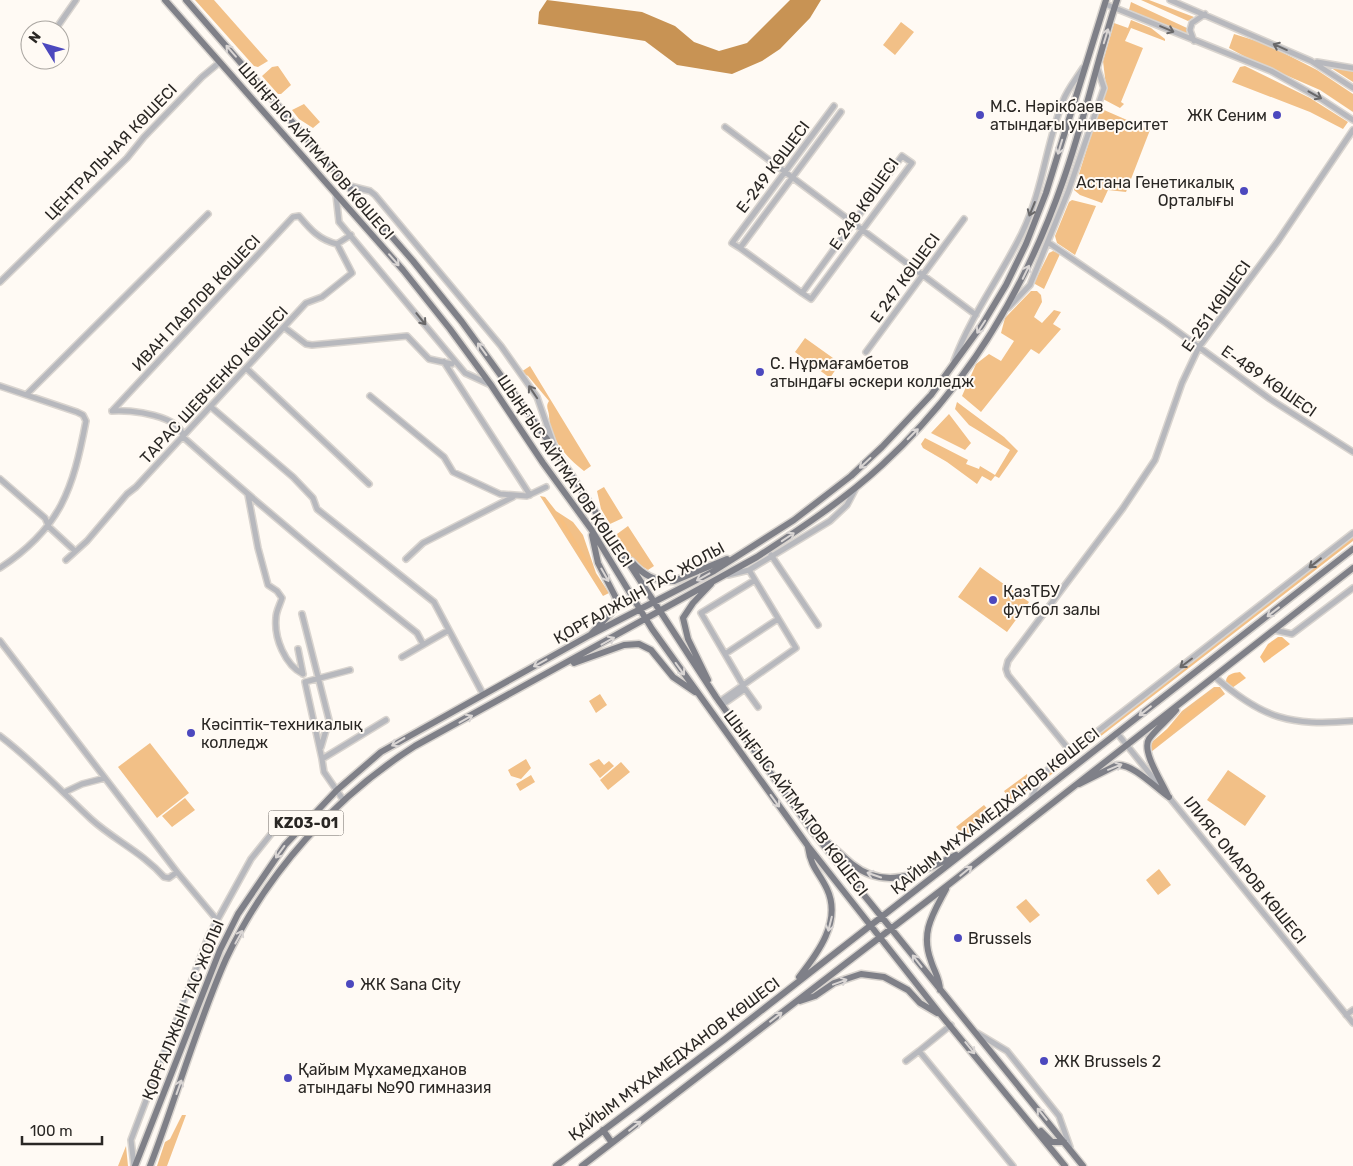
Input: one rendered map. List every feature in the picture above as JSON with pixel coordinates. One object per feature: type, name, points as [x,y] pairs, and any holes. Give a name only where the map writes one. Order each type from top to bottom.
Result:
[{"type":"main road","name":"ШЫҢҒЫС АЙТМАТОВ КӨШЕСІ","points":[[165,0],[403,270],[491,385],[543,464],[590,529],[646,620],[808,846],[941,1015],[1065,1166]]},
{"type":"main road","name":"ШЫҢҒЫС АЙТМАТОВ КӨШЕСІ","points":[[186,0],[462,322],[557,453],[719,702],[813,832],[1083,1166]]},
{"type":"main road","name":"ҚОРҒАЛЖЫН ТАС ЖОЛЫ","points":[[150,1166],[226,959],[264,893],[293,856],[344,801],[384,766],[415,746],[563,666],[718,577],[764,553],[882,466],[938,406],[975,360],[1008,308],[1038,246],[1064,180],[1117,0]]},
{"type":"main road","name":"ҚОРҒАЛЖЫН ТАС ЖОЛЫ","points":[[135,1166],[220,950],[238,914],[285,845],[337,790],[381,752],[590,635],[654,604],[714,571],[739,553],[794,520],[851,476],[919,408],[951,370],[987,317],[1026,244],[1046,193],[1084,66],[1106,2]]},
{"type":"main road","points":[[590,529],[598,563],[616,598],[615,606],[611,613],[590,635]]},
{"type":"main road","points":[[620,548],[637,568],[658,581],[674,581],[739,553]]},
{"type":"main road","name":"ҚАЙЫМ МҰХАМЕДХАНОВ КӨШЕСІ","points":[[556,1166],[793,986],[1353,549]]},
{"type":"main road","name":"ҚАЙЫМ МҰХАМЕДХАНОВ КӨШЕСІ","points":[[582,1166],[948,885],[1353,568]]},
{"type":"main road","points":[[718,577],[693,603],[683,618],[688,640],[719,702]]},
{"type":"main road","points":[[563,666],[624,645],[639,644],[651,650],[673,677],[700,696]]},
{"type":"main road","points":[[1169,797],[1156,767],[1149,758],[1146,745],[1182,702]]},
{"type":"main road","points":[[1071,788],[1101,776],[1118,765],[1124,764],[1133,768],[1140,776],[1169,797]]},
{"type":"main road","points":[[813,832],[838,848],[852,864],[869,875],[892,880],[908,877],[968,849]]},
{"type":"main road","points":[[793,986],[824,942],[832,918],[828,890],[810,862],[808,846]]},
{"type":"main road","points":[[940,990],[940,982],[928,953],[926,933],[930,916],[948,885]]},
{"type":"main road","points":[[797,1002],[815,996],[834,983],[860,974],[884,977],[892,981],[908,990],[920,1003],[941,1015]]},
{"type":"main road","points":[[1022,1113],[1052,1142],[1064,1142]]},
{"type":"main road","points":[[603,1130],[612,1143]]},
{"type":"street","points":[[63,20],[76,0]]},
{"type":"street","points":[[1170,0],[1191,5],[1205,14],[1311,61],[1353,88]]},
{"type":"street","points":[[1106,2],[1115,8],[1271,71],[1321,99],[1353,120]]},
{"type":"street","points":[[1194,41],[1190,30],[1192,23],[1205,14]]},
{"type":"street","points":[[1311,61],[1353,68]]},
{"type":"street","name":"ЦЕНТРАЛЬНАЯ КӨШЕСІ","points":[[0,282],[127,158],[144,137],[202,77],[220,62]]},
{"type":"street","points":[[951,370],[962,339],[1022,233],[1040,188],[1063,100],[1084,66]]},
{"type":"street","points":[[1008,308],[1030,285],[1049,242],[1104,88],[1097,67]]},
{"type":"street","name":"Е-249 КӨШЕСІ","points":[[740,248],[732,242],[834,106]]},
{"type":"street","points":[[802,293],[740,248],[841,112]]},
{"type":"street","points":[[725,127],[976,315]]},
{"type":"street","name":"Е-251 КӨШЕСІ","points":[[1070,752],[1008,675],[1006,669],[1008,661],[1123,508],[1158,454],[1182,383],[1200,347],[1278,241],[1353,130]]},
{"type":"street","name":"Е 248 КӨШЕСІ","points":[[902,156],[912,163],[811,299],[802,293],[852,223],[902,156]]},
{"type":"street","points":[[346,185],[370,191],[375,195],[501,346],[537,397],[557,453]]},
{"type":"street","points":[[336,195],[339,222],[465,373],[491,385]]},
{"type":"street","points":[[27,394],[208,214]]},
{"type":"street","name":"ИВАН ПАВЛОВ КӨШЕСІ","points":[[183,437],[183,430],[178,425],[154,416],[126,410],[112,411],[292,216],[298,216],[312,232],[322,239],[337,244]]},
{"type":"street","name":"Е 247 КӨШЕСІ","points":[[866,352],[964,219]]},
{"type":"street","points":[[337,244],[351,235]]},
{"type":"street","name":"Е-489 КӨШЕСІ","points":[[1049,242],[1200,347],[1270,399],[1353,452]]},
{"type":"street","name":"ТАРАС ШЕВЧЕНКО КӨШЕСІ","points":[[66,560],[87,541],[127,494],[136,487],[247,369],[306,303],[322,297],[352,273],[337,244]]},
{"type":"street","points":[[285,328],[306,344],[312,345],[407,336],[429,359],[452,364]]},
{"type":"street","points":[[444,362],[530,495]]},
{"type":"street","points":[[247,369],[369,484]]},
{"type":"street","points":[[0,386],[77,412],[83,415],[86,421],[76,473],[49,527],[19,556],[0,568]]},
{"type":"street","points":[[370,396],[444,457],[453,472],[500,494],[514,497],[530,495],[546,487]]},
{"type":"street","points":[[211,407],[293,477],[313,498],[316,509],[434,602],[483,694]]},
{"type":"street","points":[[183,437],[317,554],[417,633],[423,644]]},
{"type":"street","points":[[0,479],[45,518],[49,527],[75,550]]},
{"type":"street","points":[[718,577],[749,570],[830,521],[847,505],[856,486]]},
{"type":"street","points":[[248,495],[258,548],[268,585],[277,591],[282,598],[276,615],[276,626],[282,649],[288,662],[303,674]]},
{"type":"street","points":[[406,559],[423,543],[514,497]]},
{"type":"street","points":[[1031,800],[1040,776],[1353,533]]},
{"type":"street","points":[[771,555],[818,626]]},
{"type":"street","points":[[719,702],[796,648],[749,570]]},
{"type":"street","points":[[743,685],[701,613],[755,580]]},
{"type":"street","points":[[1274,630],[1292,634],[1353,589]]},
{"type":"street","points":[[302,614],[329,720],[320,746]]},
{"type":"street","points":[[724,654],[778,619]]},
{"type":"street","points":[[402,658],[449,630]]},
{"type":"street","points":[[0,641],[177,872],[217,920]]},
{"type":"street","points":[[298,649],[324,772],[344,801]]},
{"type":"street","points":[[305,682],[317,677],[350,670]]},
{"type":"street","points":[[1215,676],[1238,697],[1256,708],[1280,718],[1314,724],[1353,721]]},
{"type":"street","points":[[719,702],[745,689],[758,707]]},
{"type":"street","points":[[322,759],[386,720]]},
{"type":"street","name":"ІЛИЯС ОМАРОВ КӨШЕСІ","points":[[1117,733],[1353,1023]]},
{"type":"street","points":[[0,736],[65,792],[93,820],[139,852],[166,878],[177,872]]},
{"type":"street","points":[[65,792],[82,784],[105,778]]},
{"type":"street","points":[[135,1166],[131,1140],[209,935],[250,859],[271,834],[283,824],[313,815]]},
{"type":"street","points":[[1346,1015],[1353,1010]]},
{"type":"street","points":[[906,1061],[951,1025]]},
{"type":"street","points":[[975,1032],[1007,1051],[1059,1116],[1071,1150]]},
{"type":"street","points":[[919,1051],[1013,1166]]},
{"type":"shaded area","points":[[195,0],[214,0],[268,61],[258,67],[254,66]]},
{"type":"shaded area","points":[[547,0],[642,12],[675,26],[694,42],[719,51],[747,43],[790,0],[821,0],[810,18],[780,49],[762,61],[732,74],[677,65],[645,41],[538,24],[539,12]]},
{"type":"shaded area","points":[[1141,0],[1149,0],[1194,17],[1188,21]]},
{"type":"shaded area","points":[[1131,2],[1187,28],[1188,35],[1129,10]]},
{"type":"shaded area","points":[[1131,20],[1151,28],[1165,41],[1131,28],[1125,41],[1143,48],[1121,102],[1124,104],[1120,108],[1103,99],[1106,86],[1103,61],[1114,23],[1128,28]]},
{"type":"shaded area","points":[[901,22],[914,32],[895,55],[883,45]]},
{"type":"shaded area","points":[[1234,34],[1266,44],[1317,70],[1353,94],[1353,112],[1320,90],[1253,61],[1229,48]]},
{"type":"shaded area","points":[[278,66],[291,85],[281,94],[278,94],[262,76],[272,67]]},
{"type":"shaded area","points":[[1245,66],[1310,98],[1348,122],[1343,129],[1310,112],[1232,82],[1240,67]]},
{"type":"shaded area","points":[[1328,66],[1353,69],[1353,82]]},
{"type":"shaded area","points":[[304,104],[320,122],[313,128],[299,119],[292,110]]},
{"type":"shaded area","points":[[1099,110],[1104,110],[1150,130],[1126,192],[1108,190],[1102,203],[1080,195],[1074,190]]},
{"type":"shaded area","points":[[1072,200],[1096,206],[1075,255],[1057,243],[1055,236],[1069,202]]},
{"type":"shaded area","points":[[1053,251],[1060,254],[1044,289],[1035,284],[1035,281],[1049,253]]},
{"type":"shaded area","points":[[1031,291],[1037,291],[1041,295],[1042,302],[1034,317],[1042,323],[1054,310],[1061,312],[1053,324],[1061,329],[1039,354],[1031,349],[981,412],[962,396],[976,364],[989,354],[1001,361],[1014,341],[1001,333],[1005,318]]},
{"type":"shaded area","points":[[805,338],[840,363],[830,378],[795,352]]},
{"type":"shaded area","points":[[530,366],[591,466],[584,471],[565,454],[552,432],[547,407],[549,401],[528,376],[521,372]]},
{"type":"shaded area","points":[[957,402],[1004,437],[1018,451],[999,478],[995,476],[991,481],[982,476],[977,484],[947,462],[923,448],[921,444],[925,438],[968,460],[966,464],[979,469],[980,466],[995,475],[1010,450],[969,425],[955,409]]},
{"type":"shaded area","points":[[949,414],[971,443],[965,450],[931,433]]},
{"type":"shaded area","points":[[604,487],[623,518],[610,524],[601,509],[597,491]]},
{"type":"shaded area","points":[[540,496],[545,497],[556,511],[573,522],[583,535],[596,573],[609,593],[603,596]]},
{"type":"shaded area","points":[[557,517],[562,518],[592,568],[589,569]]},
{"type":"shaded area","points":[[628,526],[654,566],[648,570],[635,562],[617,536]]},
{"type":"shaded area","points":[[1353,537],[1353,541],[1039,784],[1041,779]]},
{"type":"shaded area","name":"ҚазТБУ футбол залы","points":[[980,567],[1029,602],[1007,632],[958,597]]},
{"type":"shaded area","points":[[1278,637],[1282,637],[1290,644],[1264,663],[1260,657],[1268,644]]},
{"type":"shaded area","points":[[1240,672],[1246,678],[1232,688],[1226,682],[1227,677],[1232,673]]},
{"type":"shaded area","points":[[1214,687],[1220,687],[1225,694],[1151,752],[1149,749],[1153,741],[1167,729],[1182,711]]},
{"type":"shaded area","points":[[1218,689],[1221,693],[1154,748],[1152,746],[1183,715]]},
{"type":"shaded area","points":[[600,694],[607,705],[596,713],[589,701]]},
{"type":"shaded area","points":[[150,743],[189,793],[157,818],[118,767]]},
{"type":"shaded area","points":[[526,759],[531,768],[521,779],[511,776],[508,770]]},
{"type":"shaded area","points":[[599,759],[604,765],[609,761],[614,766],[600,778],[589,764]]},
{"type":"shaded area","points":[[621,762],[630,772],[608,790],[600,780]]},
{"type":"shaded area","points":[[1228,770],[1266,796],[1245,826],[1207,800]]},
{"type":"shaded area","points":[[1027,774],[1029,788],[1022,796],[1010,800],[1004,791]]},
{"type":"shaded area","points":[[531,775],[535,782],[520,791],[516,784]]},
{"type":"shaded area","points":[[185,798],[195,810],[172,827],[162,816]]},
{"type":"shaded area","points":[[984,805],[992,814],[986,824],[969,837],[965,837],[956,827]]},
{"type":"shaded area","points":[[1159,869],[1171,885],[1158,895],[1146,880]]},
{"type":"shaded area","points":[[1026,899],[1040,915],[1030,923],[1016,907]]},
{"type":"shaded area","points":[[182,1115],[186,1115],[167,1166],[157,1166],[165,1142],[170,1139]]},
{"type":"shaded area","points":[[126,1146],[128,1166],[118,1166]]},
{"type":"place","name":"М.С. Нәрікбаев атындағы университет","points":[[980,115]]},
{"type":"place","name":"ЖК Сеним","points":[[1277,115]]},
{"type":"place","name":"Астана Генетикалық Орталығы","points":[[1244,191]]},
{"type":"place","name":"С. Нұрмағамбетов атындағы әскери колледж","points":[[760,372]]},
{"type":"place","name":"ҚазТБУ футбол залы","points":[[993,600]]},
{"type":"place","name":"Кәсіптік-техникалық колледж","points":[[191,733]]},
{"type":"place","name":"Brussels","points":[[958,938]]},
{"type":"place","name":"ЖК Sana City","points":[[350,984]]},
{"type":"place","name":"ЖК Brussels 2","points":[[1044,1061]]},
{"type":"place","name":"Қайым Мұхамедханов атындағы №90 гимназия","points":[[288,1078]]}]
